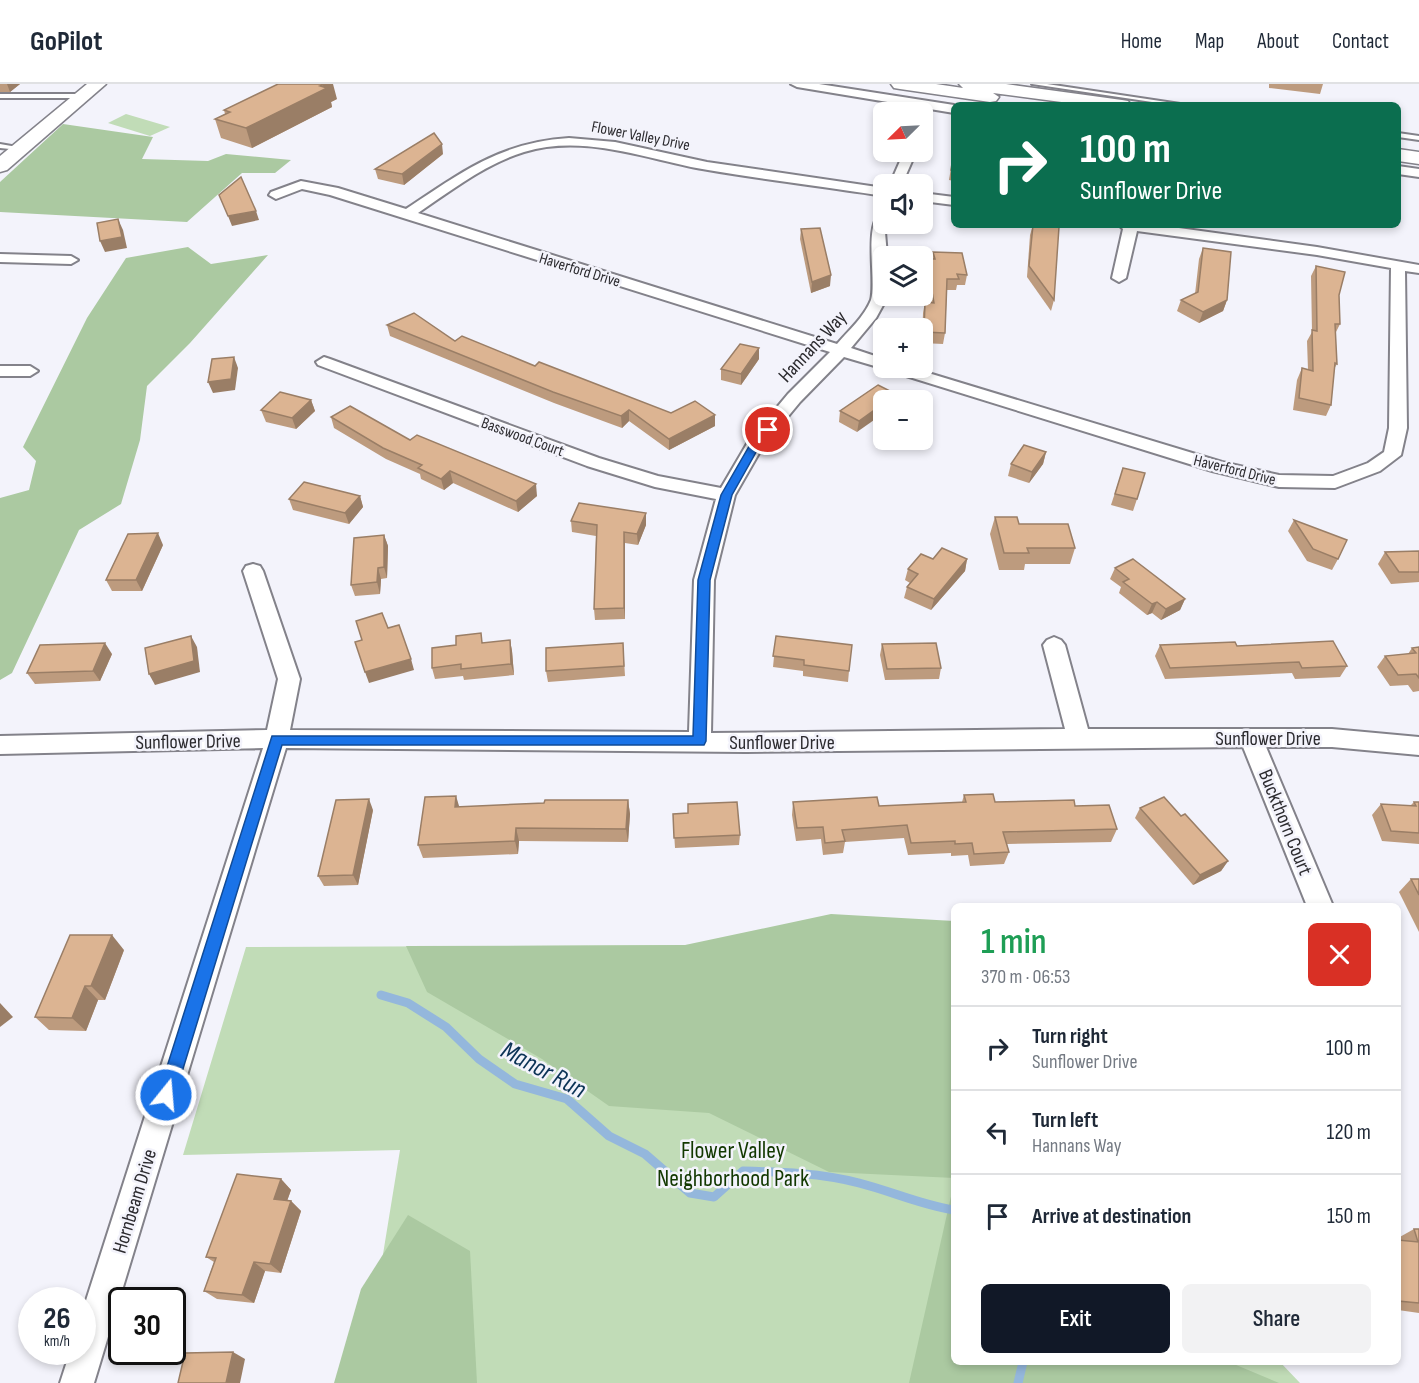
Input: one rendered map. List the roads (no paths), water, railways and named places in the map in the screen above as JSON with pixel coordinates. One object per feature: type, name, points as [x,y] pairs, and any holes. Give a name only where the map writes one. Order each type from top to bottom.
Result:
[{"type":"main road","points":[[0,166],[97,84]]},
{"type":"main road","points":[[900,84],[935,93],[1018,102]]},
{"type":"main road","points":[[968,84],[1100,102]]},
{"type":"main road","points":[[1401,143],[1419,146]]},
{"type":"main road","points":[[1401,155],[1419,158]]},
{"type":"street","points":[[797,84],[935,93],[951,106]]},
{"type":"street","name":"Flower Valley Drive","points":[[408,214],[494,158],[523,147],[560,141],[604,143],[705,166],[873,190]]},
{"type":"street","points":[[1401,170],[1419,173]]},
{"type":"street","name":"Haverford Drive","points":[[276,195],[301,185],[333,191],[873,360]]},
{"type":"street","points":[[933,198],[951,201]]},
{"type":"street","points":[[1119,278],[1131,228]]},
{"type":"street","points":[[1146,228],[1317,251],[1419,269]]},
{"type":"street","name":"Hannans Way","points":[[699,741],[704,580],[726,495],[754,446],[794,398],[841,350],[871,315],[879,298],[881,282],[878,234]]},
{"type":"street","points":[[0,258],[71,260]]},
{"type":"street","name":"Haverford Drive","points":[[929,378],[1218,467],[1279,482],[1335,482],[1374,467],[1392,455],[1398,428],[1398,266]]},
{"type":"street","name":"Basswood Court","points":[[324,363],[593,462],[655,481],[726,495]]},
{"type":"street","points":[[0,371],[30,371]]},
{"type":"street","name":"Hornbeam Drive","points":[[77,1383],[277,739],[289,679],[253,571]]},
{"type":"street","points":[[1054,645],[1079,738]]},
{"type":"street","name":"Sunflower Drive","points":[[0,746],[277,739],[746,743],[1079,738],[1332,738],[1419,746]]},
{"type":"street","name":"Buckthorn Court","points":[[1251,738],[1319,903]]},
{"type":"lane","points":[[1035,84],[1163,102]]},
{"type":"lane","points":[[0,96],[82,96]]},
{"type":"lane","points":[[1401,135],[1419,138]]},
{"type":"lane","points":[[0,146],[20,148]]},
{"type":"waterway","name":"Manor Run","points":[[381,995],[408,1003],[446,1027],[479,1059],[515,1084],[567,1099],[609,1136],[645,1154],[690,1193],[714,1197],[743,1171],[787,1173],[845,1180],[951,1209]]},
{"type":"waterway","name":"Manor Run","points":[[1018,1383],[1022,1365]]},
{"type":"park label","name":"Flower Valley Neighborhood Park","points":[[733,1164]]}]
